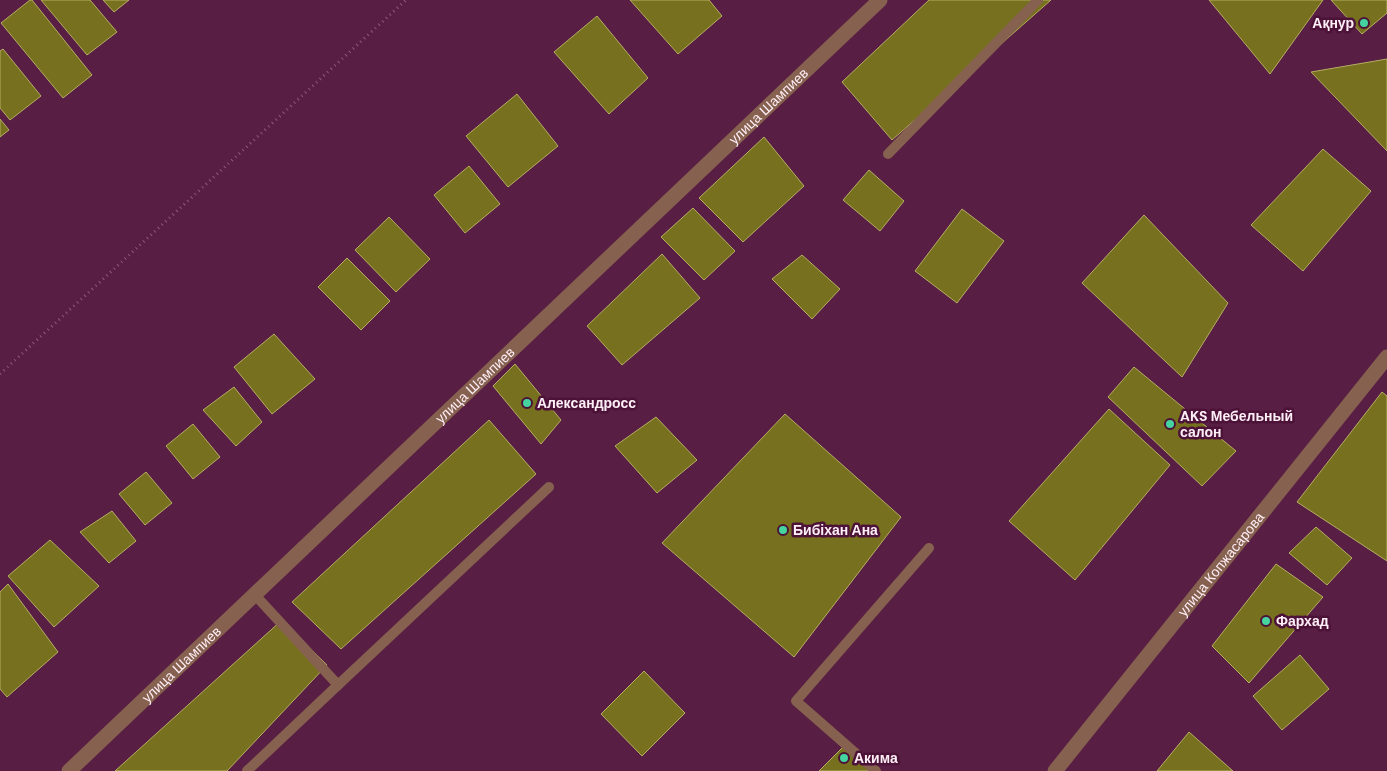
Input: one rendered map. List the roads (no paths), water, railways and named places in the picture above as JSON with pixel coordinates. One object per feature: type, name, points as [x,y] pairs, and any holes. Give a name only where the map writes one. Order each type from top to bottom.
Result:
[{"type":"street","name":"улица Шампиев","points":[[69,771],[880,0]]},
{"type":"street","name":"улица Копжасарова","points":[[1055,771],[1387,357]]},
{"type":"lane","points":[[888,154],[1038,0]]},
{"type":"lane","points":[[247,771],[550,487]]},
{"type":"lane","points":[[876,771],[796,701],[929,548]]},
{"type":"lane","points":[[255,595],[338,684]]},
{"type":"place","name":"Ақнур","points":[[1364,23]]},
{"type":"place","name":"Александросс","points":[[527,403]]},
{"type":"place","name":"AKS Мебельный салон","points":[[1170,424]]},
{"type":"place","name":"Бибіхан Ана","points":[[783,530]]},
{"type":"place","name":"Фархад","points":[[1266,621]]},
{"type":"place","name":"Акима","points":[[844,758]]}]
